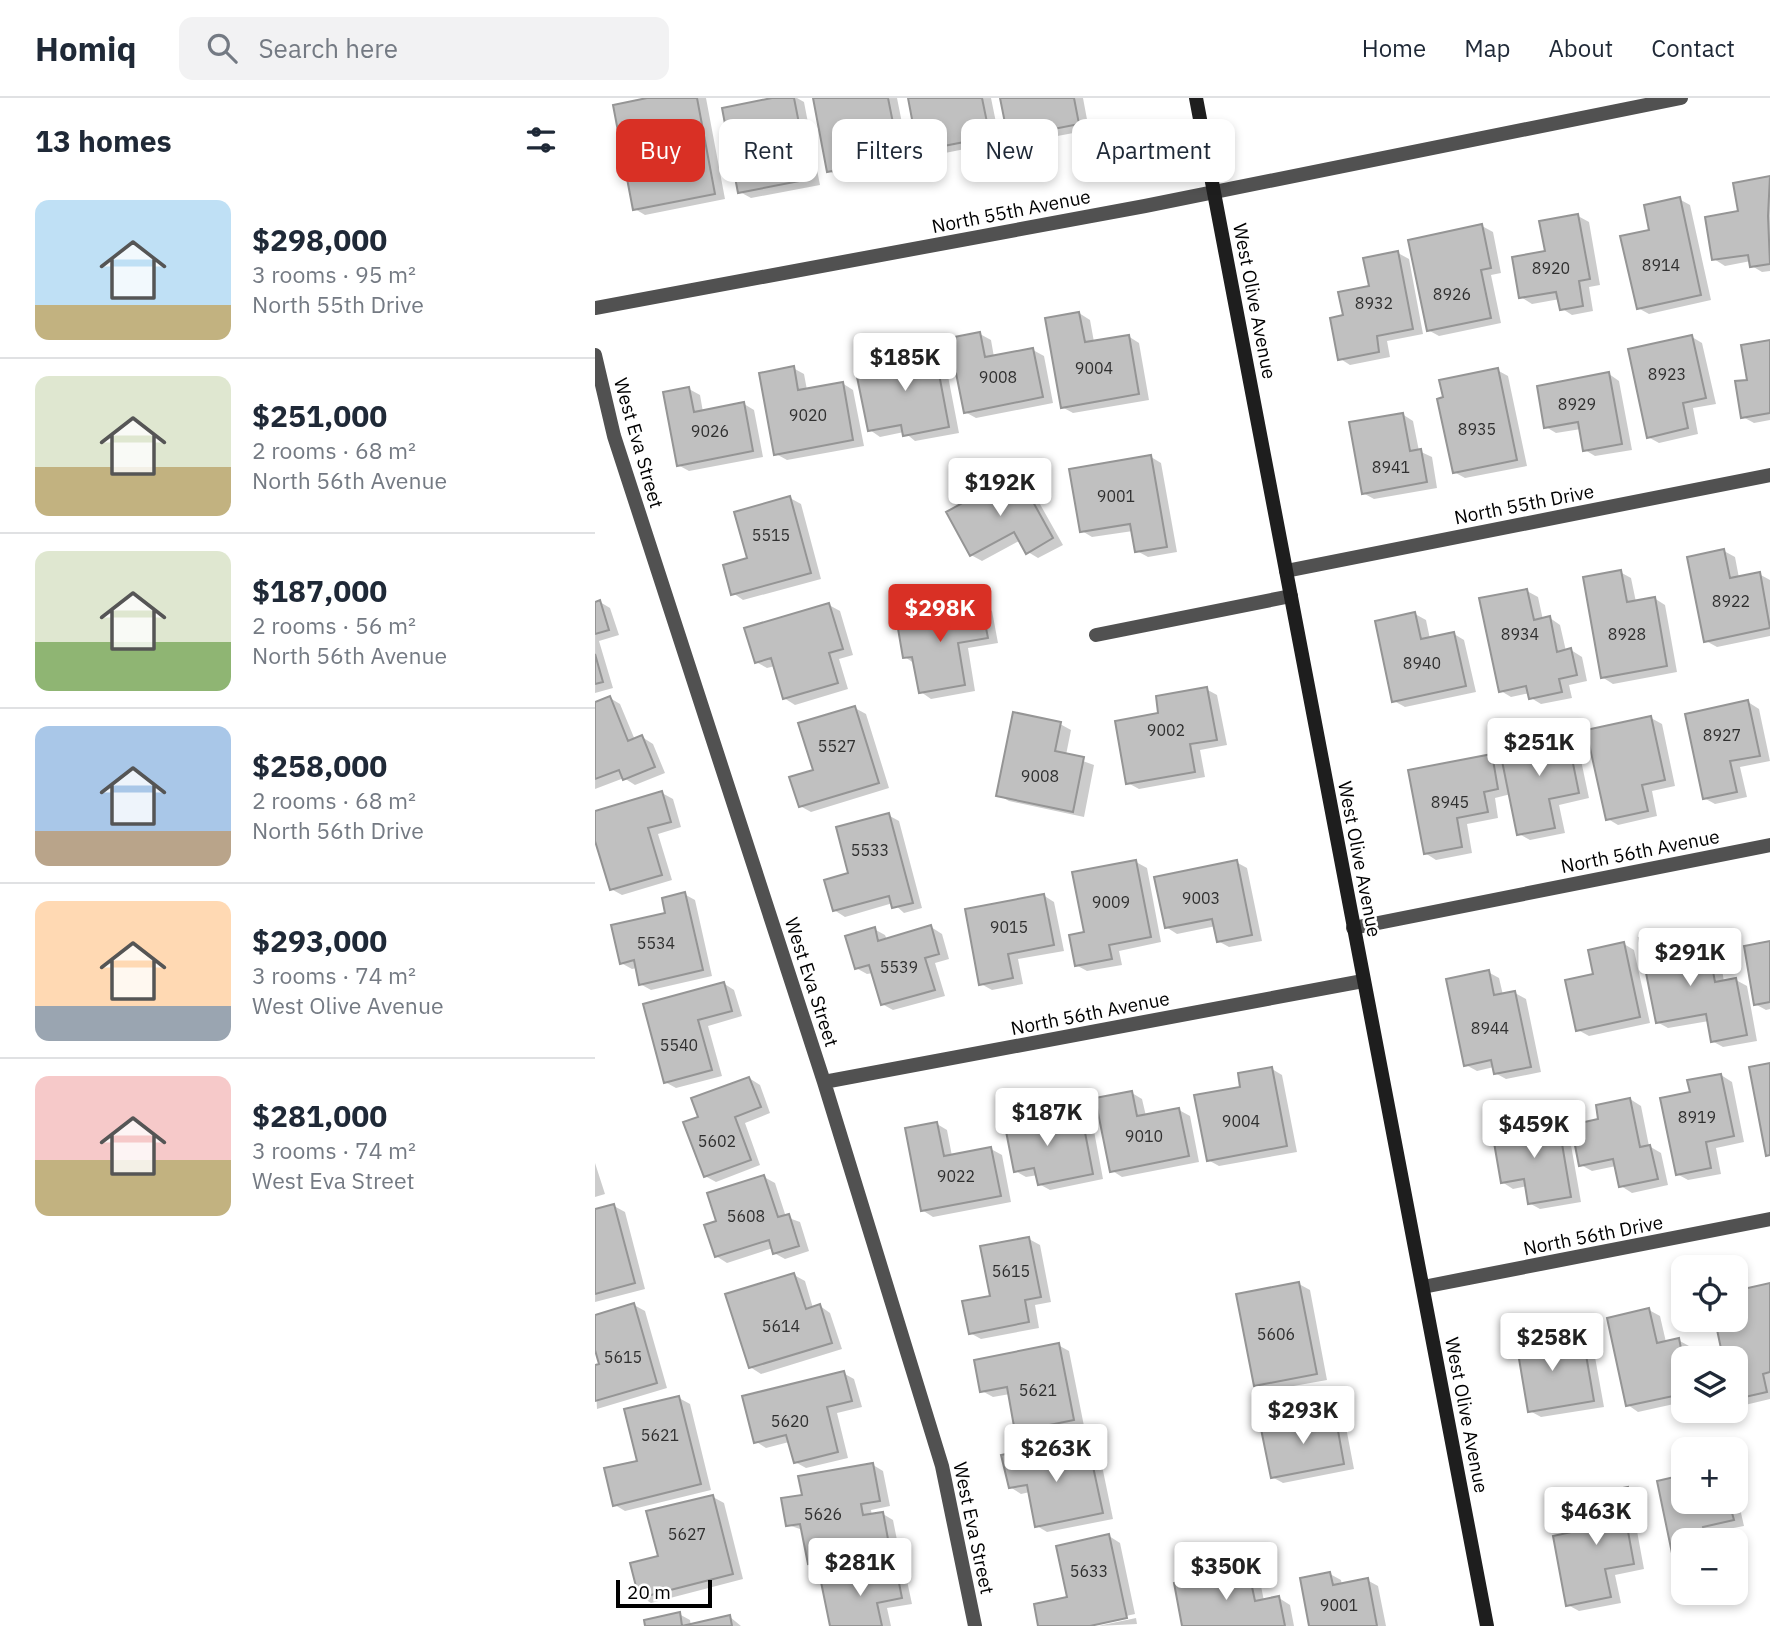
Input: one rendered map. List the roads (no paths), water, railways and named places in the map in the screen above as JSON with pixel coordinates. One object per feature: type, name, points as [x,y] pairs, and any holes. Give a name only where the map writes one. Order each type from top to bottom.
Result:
[{"type":"main road","name":"West Olive Avenue","points":[[1196,98],[1487,1626]]},
{"type":"street","name":"North 55th Avenue","points":[[595,308],[1214,192],[1681,98]]},
{"type":"street","name":"West Eva Street","points":[[595,355],[614,436],[824,1082],[942,1466],[975,1626]]},
{"type":"street","name":"North 55th Drive","points":[[1286,571],[1770,475]]},
{"type":"street","points":[[1095,635],[1291,596]]},
{"type":"street","name":"North 56th Avenue","points":[[1353,928],[1770,845]]},
{"type":"street","name":"North 56th Avenue","points":[[824,1082],[1363,981]]},
{"type":"street","name":"North 56th Drive","points":[[1423,1287],[1770,1219]]}]
